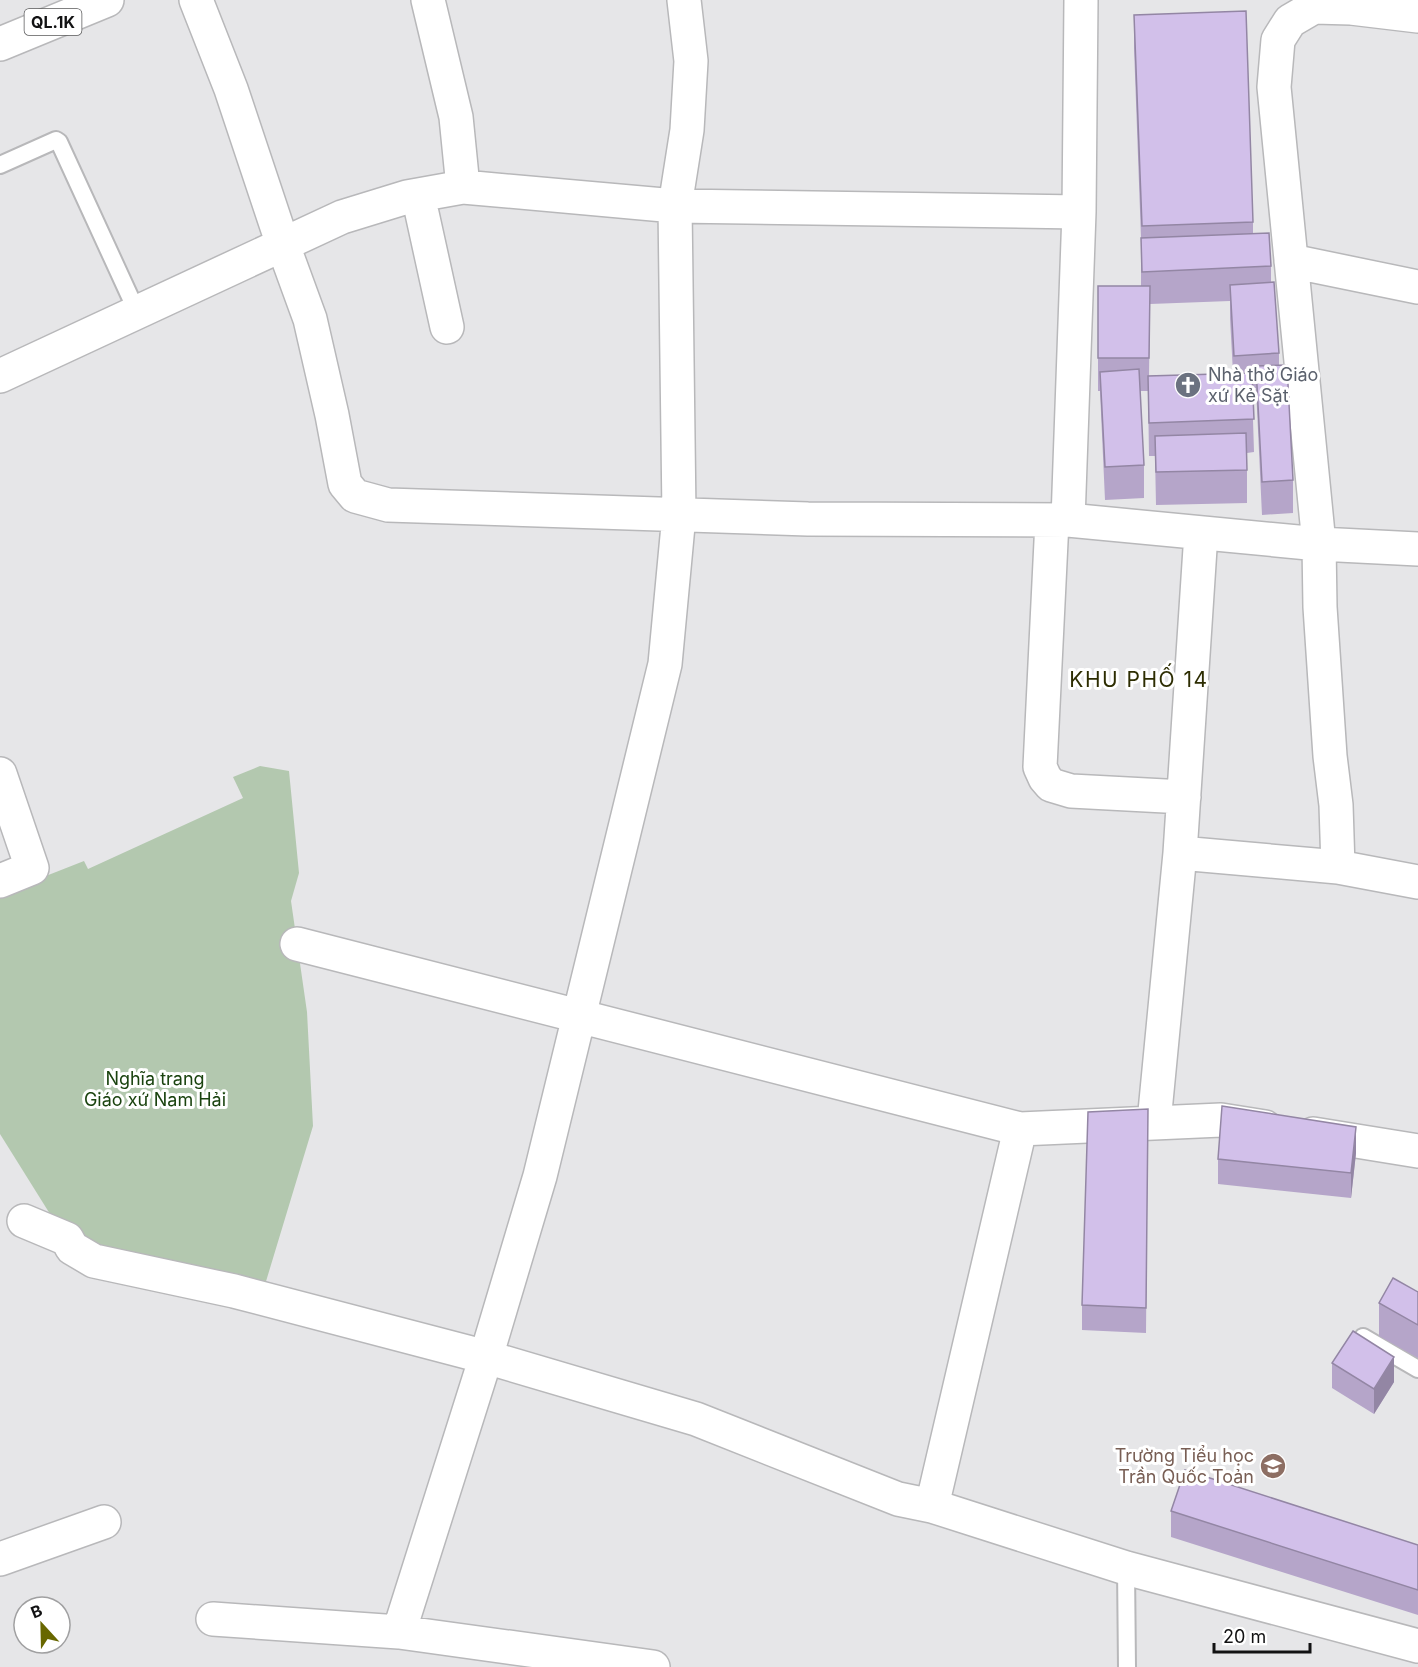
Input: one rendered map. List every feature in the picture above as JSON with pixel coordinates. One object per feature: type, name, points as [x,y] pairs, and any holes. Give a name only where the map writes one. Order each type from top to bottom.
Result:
[{"type":"street","name":"QL.1K","points":[[0,44],[107,0]]},
{"type":"street","points":[[196,0],[231,89],[310,319],[345,484],[355,496],[388,505],[679,515],[808,519],[1060,520],[1319,544],[1418,549]]},
{"type":"street","points":[[428,0],[456,117],[463,187]]},
{"type":"street","points":[[399,1632],[486,1357],[540,1176],[665,664],[679,515],[675,206],[687,130],[691,61],[684,0]]},
{"type":"street","points":[[1081,0],[1079,212],[1060,520],[1040,767],[1051,785],[1071,791],[1184,797]]},
{"type":"street","points":[[1338,867],[1336,806],[1330,756],[1320,607],[1319,544],[1274,87],[1278,40],[1290,21],[1314,7],[1385,6],[1418,16]]},
{"type":"street","points":[[0,376],[342,217],[407,197],[463,187],[675,206],[1079,212]]},
{"type":"street","points":[[418,195],[447,327]]},
{"type":"street","points":[[1291,261],[1418,286]]},
{"type":"street","points":[[1154,1122],[1180,853],[1201,533]]},
{"type":"street","points":[[0,774],[32,868],[0,881]]},
{"type":"street","points":[[1180,853],[1338,867],[1418,882]]},
{"type":"street","points":[[297,944],[1020,1129],[1221,1120],[1418,1151]]},
{"type":"street","points":[[932,1506],[1020,1129]]},
{"type":"street","points":[[24,1221],[67,1239],[72,1248],[94,1261],[234,1291],[486,1357],[696,1419],[898,1499],[932,1506],[1126,1568],[1418,1646]]},
{"type":"street","points":[[0,1559],[104,1522]]},
{"type":"street","points":[[213,1619],[399,1632],[653,1667]]},
{"type":"lane","points":[[0,165],[56,140],[59,142],[137,312]]},
{"type":"lane","points":[[1362,1337],[1418,1369]]},
{"type":"lane","points":[[1126,1568],[1127,1667]]},
{"type":"green space","name":"Nghĩa trang Giáo xứ Nam Hải","points":[[260,766],[289,771],[299,873],[291,901],[307,1012],[313,1126],[264,1288],[99,1251],[55,1222],[0,1134],[0,894],[84,861],[88,869],[243,798],[233,777]]},
{"type":"building","points":[[1246,11],[1253,222],[1142,226],[1134,15]]},
{"type":"building","points":[[1269,233],[1271,266],[1142,272],[1141,238]]},
{"type":"building","points":[[1274,282],[1279,353],[1234,356],[1230,285]]},
{"type":"building","points":[[1098,286],[1150,286],[1149,358],[1098,358]]},
{"type":"building","points":[[1287,365],[1293,480],[1262,482],[1256,366]]},
{"type":"building","points":[[1139,369],[1144,465],[1105,467],[1100,372]]},
{"type":"building","points":[[1252,373],[1254,419],[1149,423],[1148,376]]},
{"type":"building","points":[[1246,433],[1247,470],[1156,472],[1155,436]]},
{"type":"building","points":[[1222,1106],[1356,1127],[1351,1173],[1218,1159]]},
{"type":"building","points":[[1148,1109],[1146,1308],[1082,1305],[1088,1112]]},
{"type":"building","points":[[1393,1278],[1418,1292],[1418,1325],[1379,1303]]},
{"type":"building","points":[[1353,1331],[1394,1357],[1374,1389],[1332,1363]]},
{"type":"building","points":[[1185,1470],[1418,1545],[1418,1590],[1171,1511]]},
{"type":"place","name":"Nhà thờ Giáo xứ Kẻ Sặt","points":[[1188,385]]},
{"type":"place","name":"Trường Tiểu học Trần Quốc Toản","points":[[1273,1466]]},
{"type":"district","name":"KHU PHỐ 14","points":[[1139,680]]}]
